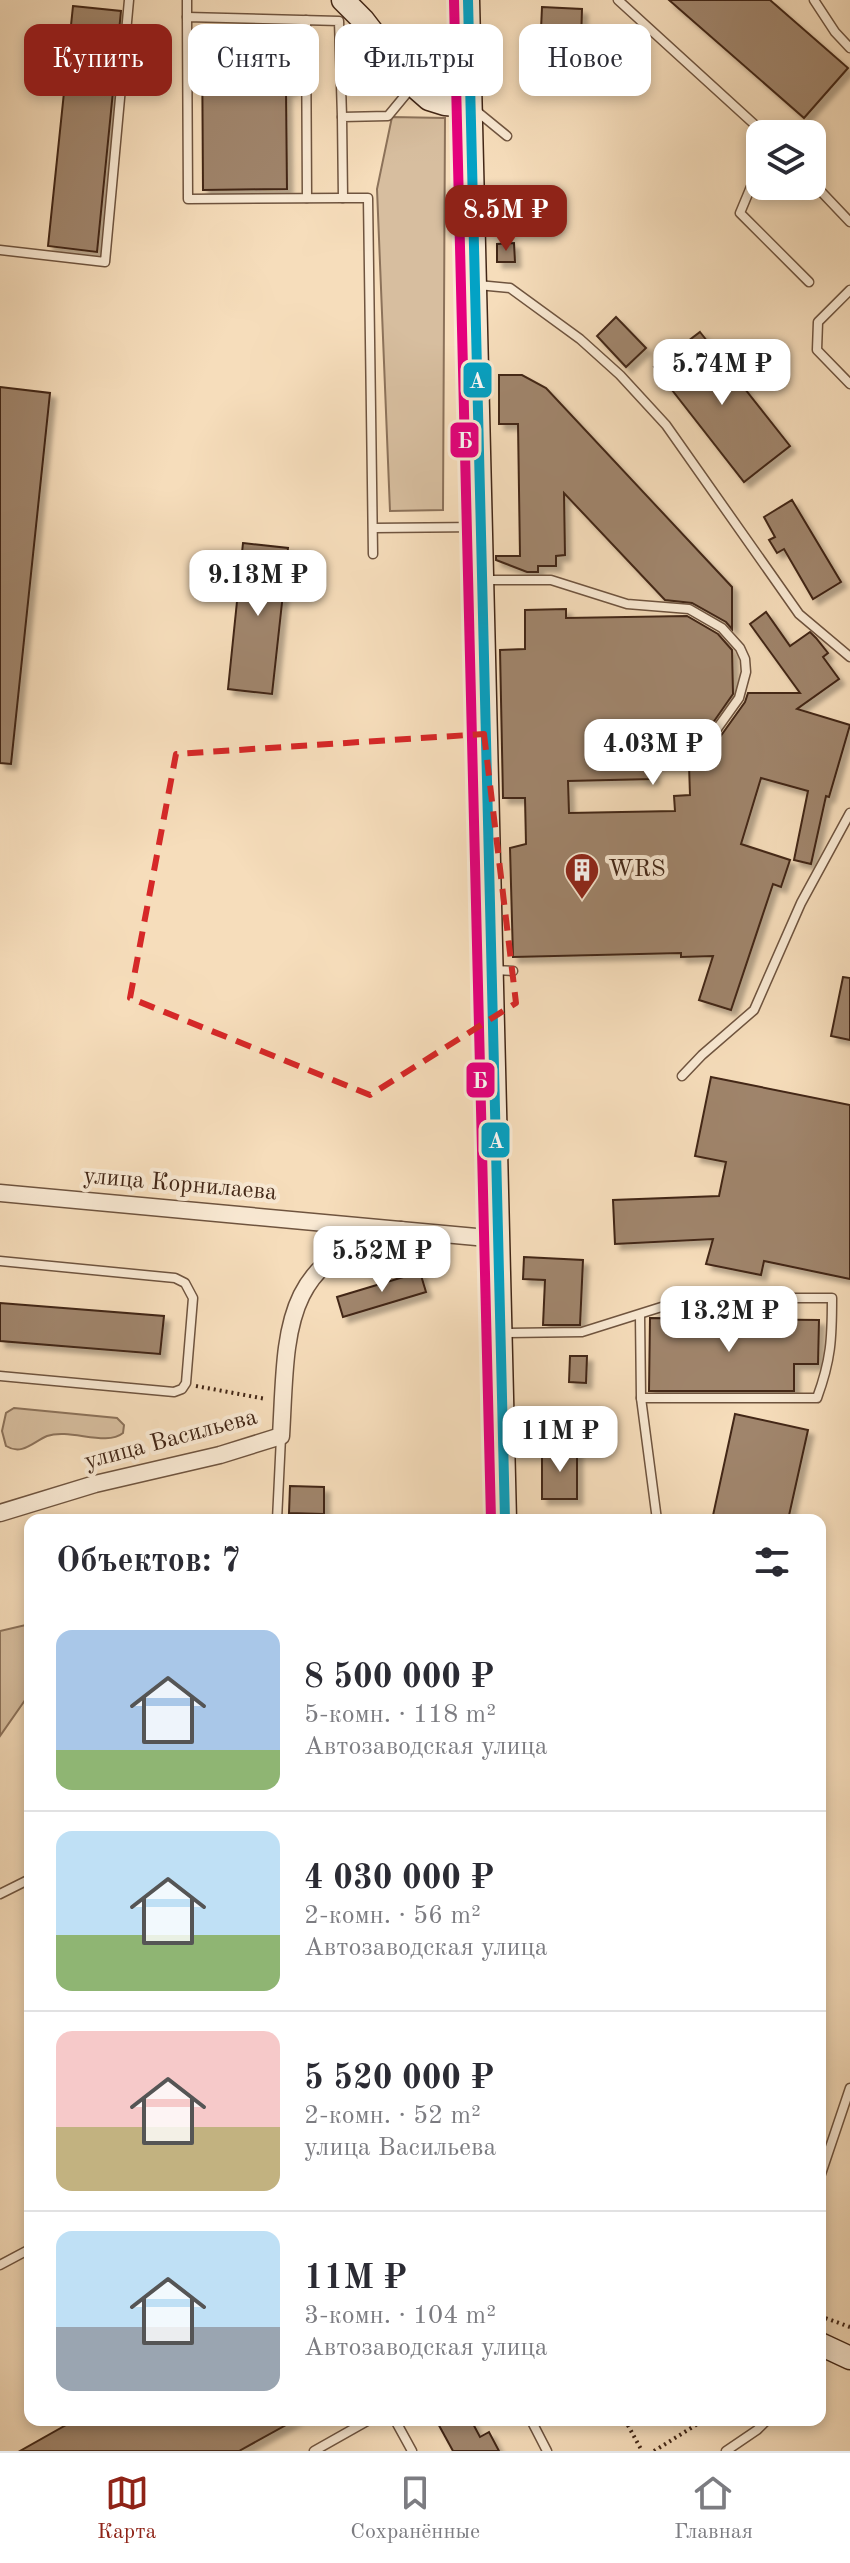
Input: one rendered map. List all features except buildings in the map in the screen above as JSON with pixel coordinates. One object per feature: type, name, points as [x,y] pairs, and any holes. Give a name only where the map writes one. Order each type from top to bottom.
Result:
[{"type":"street","points":[[343,0],[366,24]]},
{"type":"street","points":[[468,0],[482,580],[502,971],[498,1239],[505,1514]]},
{"type":"street","points":[[426,96],[445,104],[470,106]]},
{"type":"street","name":"улица Корнилаева","points":[[0,1193],[498,1239]]},
{"type":"street","name":"улица Васильева","points":[[0,1513],[95,1484],[220,1455],[281,1436],[288,1327],[300,1297],[318,1270],[342,1251],[370,1237],[401,1230]]},
{"type":"street","points":[[826,2349],[850,2358]]},
{"type":"lane","points":[[0,250],[105,262],[129,0]]},
{"type":"lane","points":[[187,0],[188,199],[368,198],[373,554]]},
{"type":"lane","points":[[618,0],[750,120]]},
{"type":"lane","points":[[814,0],[850,48]]},
{"type":"lane","points":[[187,17],[339,21],[343,198]]},
{"type":"lane","points":[[306,20],[307,198]]},
{"type":"lane","points":[[342,117],[388,116],[404,96]]},
{"type":"lane","points":[[470,106],[507,136]]},
{"type":"lane","points":[[826,197],[850,222]]},
{"type":"lane","points":[[746,199],[740,213],[809,282]]},
{"type":"lane","points":[[475,285],[510,288],[580,339],[620,375],[666,425],[799,614],[850,657]]},
{"type":"lane","points":[[850,290],[818,322],[817,350],[850,384]]},
{"type":"lane","points":[[374,528],[481,527]]},
{"type":"lane","points":[[482,580],[551,580],[627,604],[689,609],[722,628],[740,648],[746,672],[739,698],[709,740]]},
{"type":"lane","points":[[682,1076],[754,1010],[801,903],[850,813]]},
{"type":"lane","points":[[0,1261],[175,1278],[185,1283],[193,1298],[186,1383],[182,1389],[174,1392],[0,1376]]},
{"type":"lane","points":[[501,1333],[582,1332],[690,1298],[832,1298],[829,1365],[817,1398],[641,1398]]},
{"type":"lane","points":[[640,1316],[641,1398],[656,1514]]},
{"type":"lane","points":[[277,1514],[281,1436]]},
{"type":"lane","points":[[0,1894],[24,1882]]},
{"type":"lane","points":[[826,2159],[850,2088]]},
{"type":"lane","points":[[0,2265],[24,2252]]},
{"type":"lane","points":[[314,2451],[358,2426]]},
{"type":"lane","points":[[398,2426],[412,2451]]},
{"type":"lane","points":[[534,2426],[547,2451]]},
{"type":"lane","points":[[726,2451],[760,2426]]},
{"type":"path","points":[[186,1383],[283,1402]]},
{"type":"path","points":[[826,2318],[850,2327]]},
{"type":"path","points":[[628,2426],[642,2451]]},
{"type":"path","points":[[654,2451],[694,2426]]},
{"type":"highlighted area","points":[[484,734],[516,1003],[370,1095],[130,998],[176,754]]},
{"type":"shaded area","points":[[392,117],[445,118],[443,510],[390,511],[377,189]]},
{"type":"shaded area","points":[[14,1408],[117,1418],[124,1425],[123,1433],[107,1438],[56,1434],[22,1449],[12,1449],[6,1446],[2,1431],[6,1413]]},
{"type":"shaded area","points":[[24,1625],[24,1702],[0,1736],[0,1631]]},
{"type":"transit line","name":"Б","points":[[454,0],[491,1514]]},
{"type":"transit line","name":"А","points":[[468,0],[505,1514]]},
{"type":"place","name":"WRS","points":[[582,901]]}]
